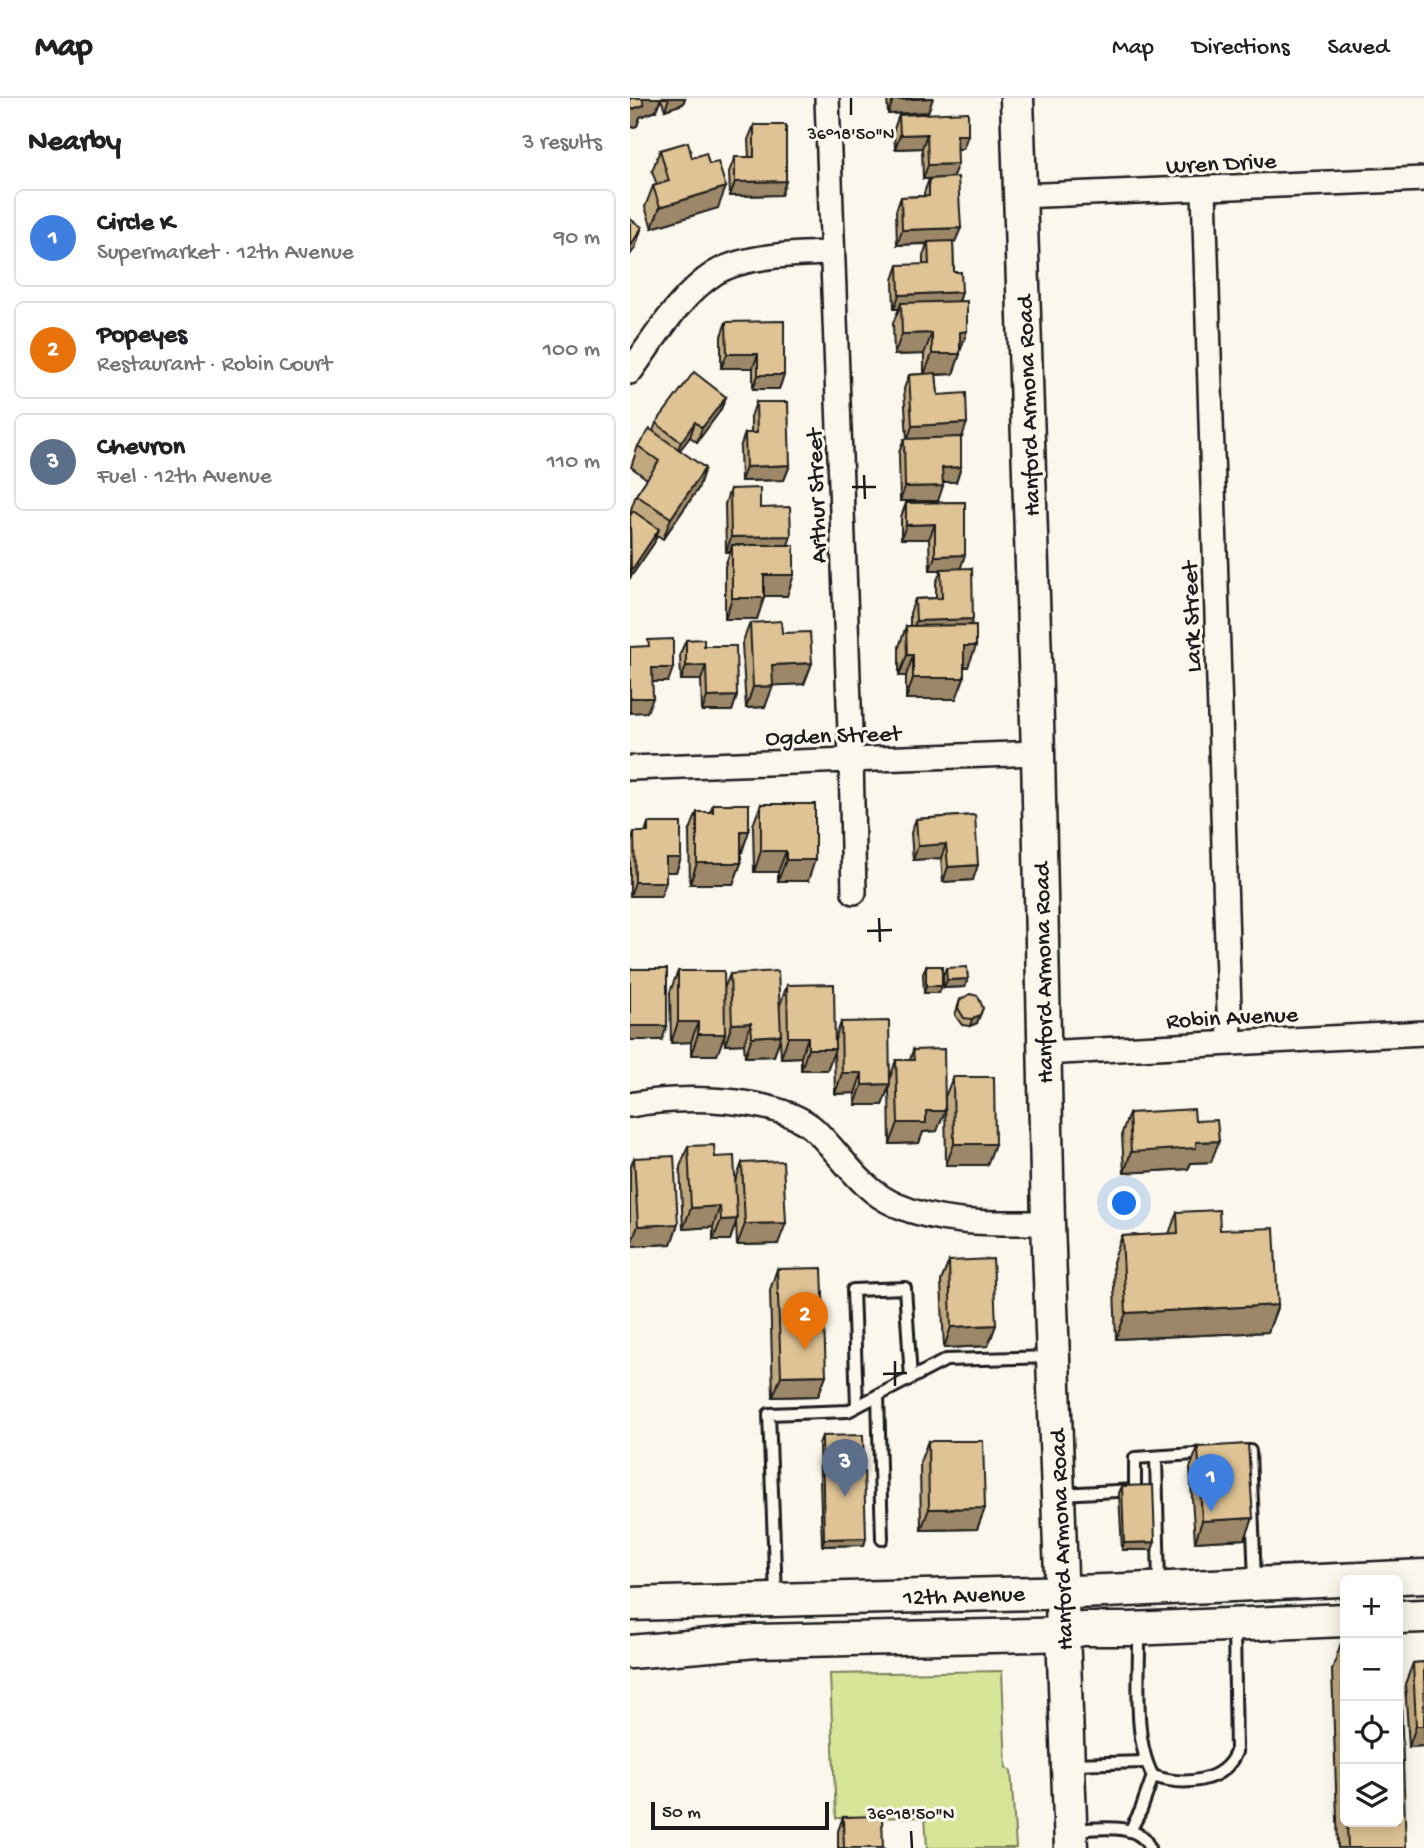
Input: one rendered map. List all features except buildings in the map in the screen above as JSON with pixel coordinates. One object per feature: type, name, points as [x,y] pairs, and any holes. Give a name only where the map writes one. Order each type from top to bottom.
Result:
[{"type":"main road","name":"Hanford Armona Road","points":[[1017,98],[1038,753],[1048,1223],[1071,1839]]},
{"type":"main road","name":"12th Avenue","points":[[630,1604],[1160,1588],[1424,1576]]},
{"type":"main road","points":[[1403,1617],[1424,1616]]},
{"type":"main road","name":"12th Avenue","points":[[630,1652],[755,1642],[1062,1634],[1082,1629],[1139,1629],[1340,1619]]},
{"type":"street","name":"Arthur Street","points":[[827,98],[852,760],[854,892]]},
{"type":"street","name":"Wren Drive","points":[[1020,196],[1424,179]]},
{"type":"street","name":"Lark Street","points":[[1204,190],[1230,1042]]},
{"type":"street","points":[[630,372],[691,293],[716,272],[755,259],[832,253]]},
{"type":"street","name":"Ogden Street","points":[[630,768],[1038,753]]},
{"type":"street","name":"Robin Avenue","points":[[1043,1053],[1424,1032]]},
{"type":"street","points":[[630,1105],[648,1101],[708,1101],[767,1107],[813,1128],[869,1190],[895,1205],[929,1216],[965,1222],[1048,1223]]},
{"type":"lane","points":[[857,1406],[853,1290],[905,1288],[911,1378]]},
{"type":"lane","points":[[776,1599],[769,1415],[848,1411],[946,1360],[1054,1357]]},
{"type":"lane","points":[[878,1395],[882,1539]]},
{"type":"lane","points":[[1058,1494],[1135,1490],[1135,1458],[1250,1451],[1255,1584]]},
{"type":"lane","points":[[1156,1457],[1160,1588]]},
{"type":"lane","points":[[1139,1629],[1140,1741],[1145,1762],[1153,1776],[1167,1781],[1206,1779],[1231,1765],[1236,1752],[1233,1625]]},
{"type":"lane","points":[[1068,1764],[1145,1762]]},
{"type":"lane","points":[[1130,1831],[1153,1776]]},
{"type":"lane","points":[[1071,1839],[1130,1831],[1142,1836],[1149,1848]]},
{"type":"green space","points":[[1002,1671],[1006,1769],[1011,1770],[1016,1848],[927,1848],[925,1817],[836,1818],[830,1674]]},
{"type":"place","name":"Popeyes","points":[[805,1350]]},
{"type":"place","name":"Chevron","points":[[845,1497]]},
{"type":"place","name":"Circle K","points":[[1211,1512]]}]
